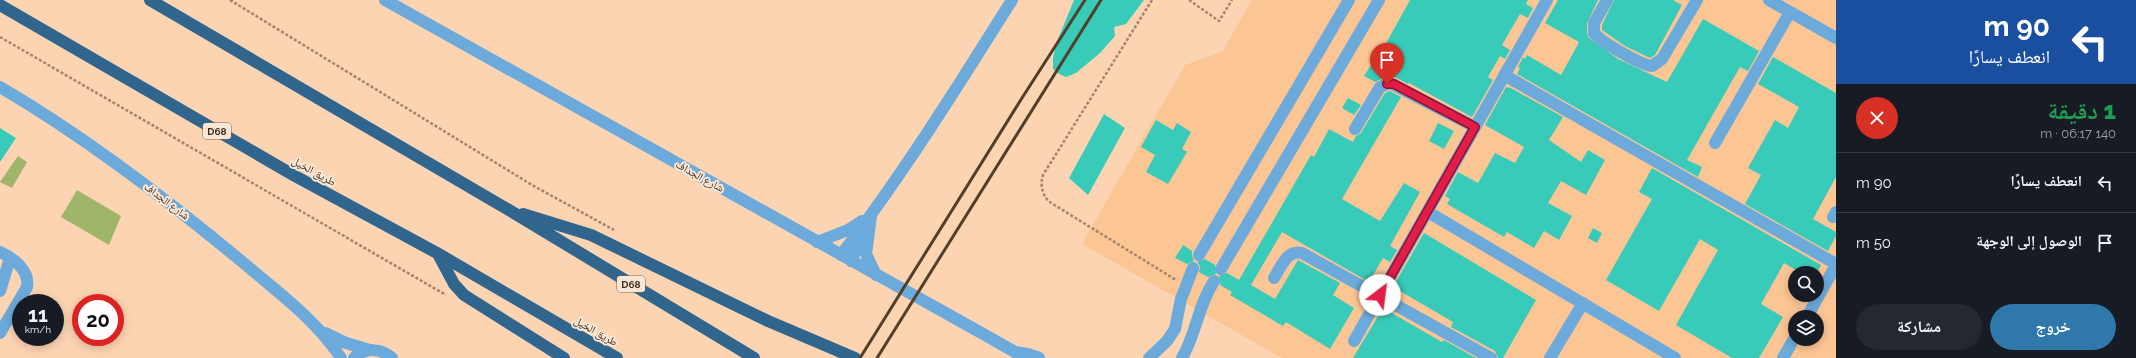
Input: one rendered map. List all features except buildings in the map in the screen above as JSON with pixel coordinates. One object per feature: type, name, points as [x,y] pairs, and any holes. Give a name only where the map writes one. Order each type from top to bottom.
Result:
[{"type":"highway","name":"D68","points":[[150,0],[509,210],[754,358]]},
{"type":"highway","name":"طريق الخيل","points":[[0,6],[288,172],[437,253],[616,358]]},
{"type":"highway","points":[[509,210],[591,235],[768,321],[855,358]]},
{"type":"highway","points":[[437,253],[454,284],[464,295],[564,358]]},
{"type":"street","name":"شارع الجداف","points":[[385,0],[1017,355],[1028,354],[1039,358]]},
{"type":"street","points":[[840,255],[871,215],[962,80],[1012,0]]},
{"type":"street","points":[[1199,256],[1349,0]]},
{"type":"street","points":[[1221,269],[1379,0]]},
{"type":"street","points":[[1354,341],[1547,0]]},
{"type":"street","points":[[1607,0],[1594,23],[1594,33],[1597,37],[1614,47],[1644,64],[1652,66],[1662,59],[1697,0]]},
{"type":"street","points":[[1769,0],[1836,38]]},
{"type":"street","points":[[1715,143],[1790,12]]},
{"type":"street","points":[[1504,76],[1836,264],[1810,310]]},
{"type":"street","points":[[1355,129],[1380,87],[1390,83],[1475,127]]},
{"type":"street","name":"شارع الجداف","points":[[0,86],[68,129],[190,218],[322,332],[341,358]]},
{"type":"street","points":[[1428,212],[1675,358]]},
{"type":"street","points":[[817,242],[848,230],[871,215]]},
{"type":"street","points":[[851,261],[871,215]]},
{"type":"street","points":[[871,215],[866,254],[876,275]]},
{"type":"street","points":[[1274,278],[1288,255],[1297,252],[1380,295],[1491,358]]},
{"type":"street","points":[[0,291],[5,255]]},
{"type":"street","points":[[0,333],[27,286],[28,281],[27,275],[5,255]]},
{"type":"street","points":[[1149,358],[1167,341],[1175,329],[1185,286],[1193,268]]},
{"type":"street","points":[[1182,358],[1192,337],[1201,303],[1214,281]]},
{"type":"street","points":[[1550,358],[1583,303]]},
{"type":"street","name":"شارع الجداف","points":[[322,332],[346,343],[370,350],[379,350],[392,358]]},
{"type":"street","points":[[1783,358],[1790,346]]},
{"type":"street","points":[[354,358],[362,352],[370,350]]},
{"type":"path","points":[[230,0],[532,185],[619,233]]},
{"type":"path","points":[[1152,0],[1043,175],[1041,184],[1043,194],[1048,201],[1185,286]]},
{"type":"path","points":[[1189,0],[1219,21],[1232,0]]},
{"type":"path","points":[[0,37],[447,296]]},
{"type":"shaded area","points":[[1252,0],[1836,0],[1836,358],[1282,358],[1082,244],[1185,65],[1222,52]]},
{"type":"green space","points":[[18,156],[27,162],[12,188],[0,182]]},
{"type":"green space","points":[[77,190],[121,216],[109,245],[61,217]]},
{"type":"railway","points":[[860,358],[1085,0]]},
{"type":"railway","points":[[877,358],[1101,0]]},
{"type":"route","points":[[1380,295],[1475,127],[1394,84],[1387,84]]}]
